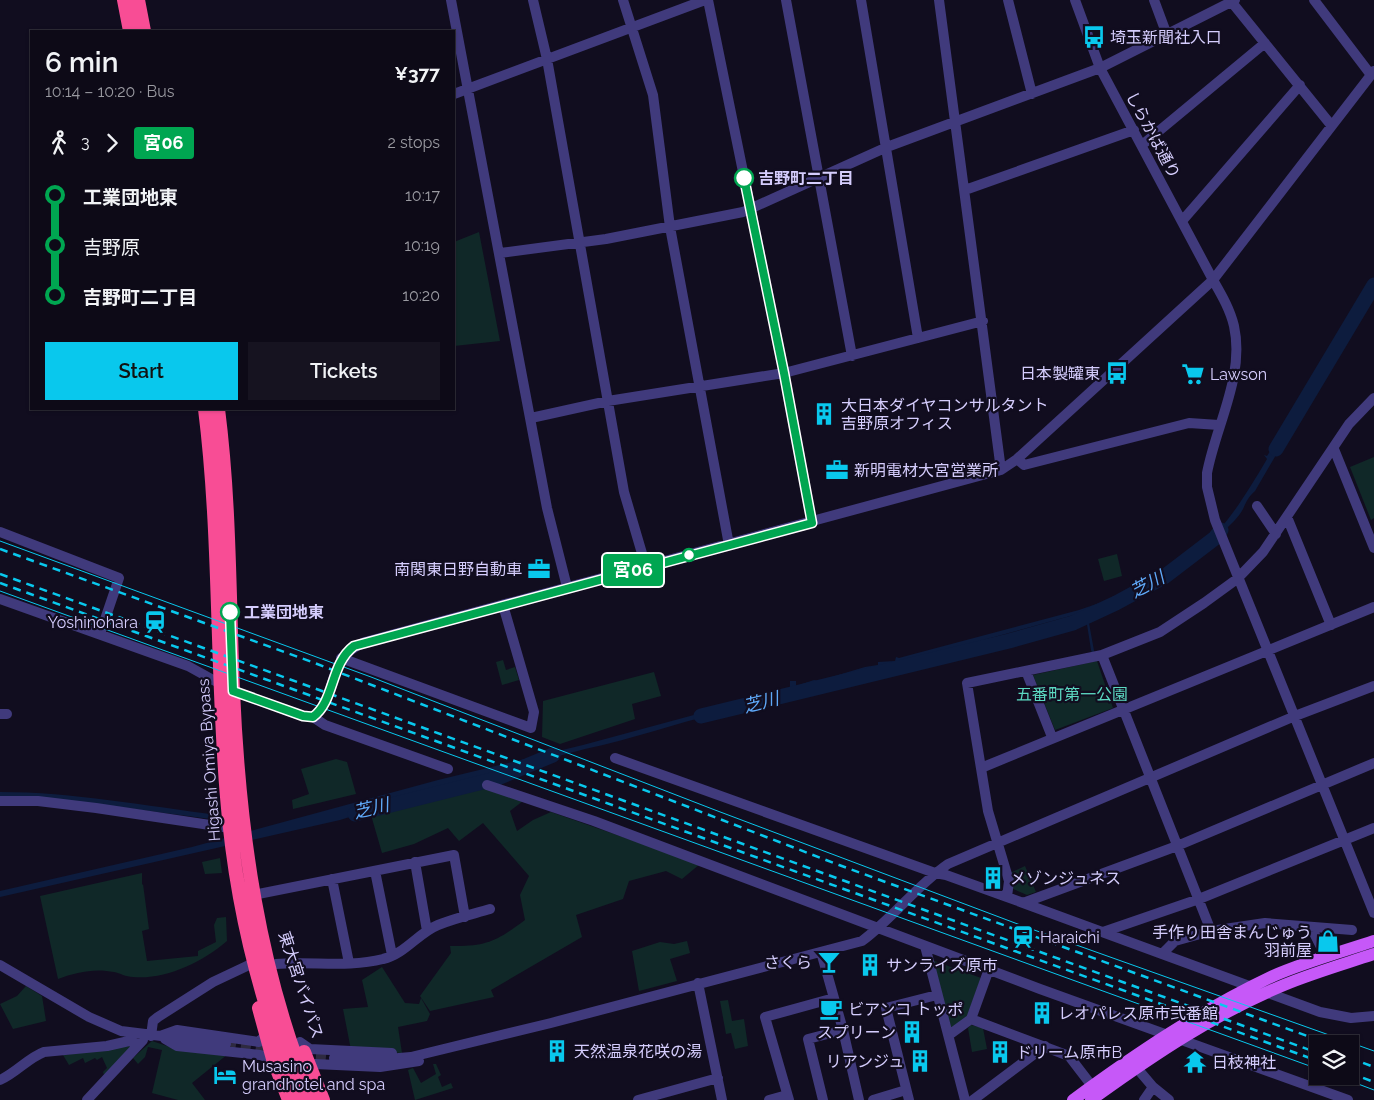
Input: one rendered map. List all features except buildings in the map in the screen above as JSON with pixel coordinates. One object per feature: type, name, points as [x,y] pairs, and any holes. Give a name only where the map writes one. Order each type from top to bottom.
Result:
[{"type":"highway","points":[[124,0],[130,30]]},
{"type":"highway","points":[[138,0],[144,30]]},
{"type":"highway","name":"Higashi Omiya Bypass","points":[[205,410],[213,502],[220,683],[236,826],[250,905],[257,970],[281,1049],[300,1100]]},
{"type":"highway","name":"Higashi Omiya Bypass","points":[[218,410],[226,502],[236,826]]},
{"type":"highway","name":"Higashi Omiya Bypass","points":[[240,851],[250,905],[278,1004],[312,1100]]},
{"type":"highway","points":[[250,905],[249,965],[273,1059],[289,1100]]},
{"type":"highway","name":"東大宮バイパス","points":[[250,905],[276,964],[300,1042],[323,1100]]},
{"type":"main road","points":[[1073,1100],[1166,1034],[1252,987],[1274,976],[1374,941]]},
{"type":"main road","points":[[1092,1100],[1136,1067],[1181,1038],[1267,993],[1374,954]]},
{"type":"street","points":[[450,0],[469,89],[547,508],[567,587]]},
{"type":"street","points":[[533,0],[547,59],[581,242],[624,492],[646,567]]},
{"type":"street","points":[[623,0],[653,95],[670,227],[729,545]]},
{"type":"street","points":[[455,94],[706,0],[784,373],[812,523]]},
{"type":"street","points":[[786,0],[852,356]]},
{"type":"street","points":[[861,0],[918,338]]},
{"type":"street","points":[[939,0],[983,321],[1001,470]]},
{"type":"street","points":[[1008,0],[1032,94]]},
{"type":"street","name":"しらかば通り","points":[[1075,0],[1100,68],[1214,280],[1227,306],[1234,326],[1236,352],[1233,379],[1207,473],[1207,487],[1215,520],[1237,579],[1295,716],[1374,913]]},
{"type":"street","points":[[1154,0],[1167,35]]},
{"type":"street","points":[[313,717],[321,710],[341,658],[354,646],[567,587],[812,523],[1001,470],[1017,460],[1214,280],[1331,125],[1373,73],[1314,0]]},
{"type":"street","points":[[500,253],[670,227],[750,210],[887,147],[1100,68],[1232,1],[1331,125]]},
{"type":"street","points":[[1142,145],[1265,43]]},
{"type":"street","points":[[1182,221],[1300,85]]},
{"type":"street","points":[[965,190],[1134,130]]},
{"type":"street","points":[[530,418],[608,401],[784,373],[983,321]]},
{"type":"street","points":[[1007,897],[1009,881],[988,811],[967,683],[1102,655],[1160,632],[1237,579],[1276,534],[1320,464],[1334,449],[1349,424],[1374,398]]},
{"type":"street","points":[[1017,460],[1024,466],[1190,423],[1219,425]]},
{"type":"street","points":[[1334,449],[1369,525],[1374,548]]},
{"type":"street","points":[[1258,506],[1276,534]]},
{"type":"street","points":[[1287,517],[1331,625]]},
{"type":"street","points":[[0,532],[119,578],[100,634]]},
{"type":"street","points":[[0,599],[188,666],[233,691],[303,716],[313,717],[325,725],[448,769]]},
{"type":"street","points":[[341,658],[532,728],[534,712],[503,605]]},
{"type":"street","points":[[981,768],[1052,737],[1124,710],[1374,607]]},
{"type":"street","points":[[1102,655],[1211,931]]},
{"type":"street","points":[[1026,671],[1052,737]]},
{"type":"street","points":[[334,1058],[395,1059],[450,1048],[862,941],[879,929],[925,880],[948,864],[1295,716],[1374,686]]},
{"type":"street","points":[[615,758],[935,873],[946,875],[1023,902],[1331,1015],[1351,1018],[1374,1016]]},
{"type":"street","points":[[1023,902],[1177,846],[1374,763]]},
{"type":"street","points":[[487,785],[594,821],[879,929],[1181,1038],[1336,1098],[1348,1100]]},
{"type":"street","points":[[6,800],[81,805],[236,826]]},
{"type":"street","points":[[1103,932],[1199,899],[1374,828]]},
{"type":"street","points":[[250,905],[332,879],[454,855],[465,917]]},
{"type":"street","points":[[415,862],[427,931]]},
{"type":"street","points":[[375,871],[392,955]]},
{"type":"street","points":[[332,879],[349,963]]},
{"type":"street","points":[[276,964],[297,962],[333,965],[384,959],[438,925],[490,909]]},
{"type":"street","points":[[1162,954],[1175,941],[1211,931],[1265,923],[1352,930]]},
{"type":"street","points":[[1311,927],[1326,957]]},
{"type":"street","points":[[925,946],[965,1100]]},
{"type":"street","points":[[820,952],[843,1030],[858,1100]]},
{"type":"street","points":[[0,965],[89,1018],[122,1031],[226,1044]]},
{"type":"street","points":[[153,1036],[153,1021],[158,1017],[213,982],[249,965]]},
{"type":"street","points":[[949,1035],[971,1019],[989,969]]},
{"type":"street","points":[[698,984],[722,1100]]},
{"type":"street","points":[[873,1100],[908,1095],[886,1008],[937,995]]},
{"type":"street","points":[[769,1100],[788,1097],[765,1017],[834,998]]},
{"type":"street","points":[[971,1019],[1070,1056],[1092,1086]]},
{"type":"street","points":[[87,1100],[139,1044],[153,1036],[177,1030],[259,1042],[266,1034]]},
{"type":"street","points":[[823,1100],[808,1039],[843,1030]]},
{"type":"street","points":[[153,1036],[177,1046],[260,1055],[273,1059]]},
{"type":"street","points":[[0,1080],[20,1069],[36,1055],[44,1052],[129,1041],[139,1044]]},
{"type":"street","points":[[300,1042],[310,1049],[411,1054],[450,1048]]},
{"type":"street","points":[[973,1100],[1045,1046]]},
{"type":"street","points":[[310,1069],[315,1064],[380,1067],[403,1065],[417,1062],[450,1048]]},
{"type":"street","points":[[1136,1067],[1169,1100]]},
{"type":"street","points":[[638,1100],[718,1078]]},
{"type":"street","points":[[1144,1100],[1153,1086]]},
{"type":"green space","points":[[479,232],[500,341],[455,346],[455,242]]},
{"type":"green space","points":[[1374,457],[1374,518],[1371,520],[1350,467]]},
{"type":"green space","points":[[1117,554],[1122,576],[1104,581],[1098,559]]},
{"type":"green space","points":[[503,660],[506,670],[515,667],[519,680],[502,685],[496,662]]},
{"type":"green space","name":"五番町第一公園","points":[[1097,661],[1113,708],[1055,730],[1033,675]]},
{"type":"green space","points":[[654,672],[661,696],[632,704],[635,719],[560,744],[542,737],[543,701]]},
{"type":"green space","points":[[336,759],[347,762],[356,794],[293,809],[292,800],[309,794],[301,769]]},
{"type":"green space","points":[[493,784],[523,801],[510,811],[517,831],[533,820],[551,812],[700,864],[682,879],[666,871],[629,881],[623,899],[576,915],[582,937],[491,990],[494,997],[430,1011],[420,996],[451,953],[450,946],[482,944],[491,941],[507,933],[525,920],[520,895],[529,876],[483,823],[459,841],[448,828],[414,844],[382,853],[371,815]]},
{"type":"green space","points":[[220,858],[222,873],[205,874],[202,862]]},
{"type":"green space","points":[[1025,866],[1036,892],[1027,895],[1011,888],[1010,873]]},
{"type":"green space","points":[[142,873],[149,929],[142,931],[147,961],[198,956],[198,951],[216,942],[214,925],[217,918],[226,917],[227,941],[194,963],[158,976],[130,977],[114,972],[93,971],[72,974],[58,979],[40,896]]},
{"type":"green space","points":[[687,941],[690,953],[670,959],[677,981],[639,991],[632,951],[660,942],[674,944]]},
{"type":"green space","points":[[932,960],[981,978],[967,1016],[953,1028],[951,1027]]},
{"type":"green space","points":[[382,967],[405,1003],[419,1004],[421,998],[430,1014],[427,1021],[398,1027],[402,1053],[351,1050],[343,1009],[368,1007],[362,980]]},
{"type":"green space","points":[[26,986],[42,996],[46,1021],[13,1029],[0,1004],[17,996]]},
{"type":"green space","points":[[728,1000],[732,1021],[744,1019],[748,1046],[735,1049],[731,1033],[726,1034],[720,1001]]},
{"type":"green space","points":[[971,1025],[983,1028],[987,1049],[972,1052],[968,1028]]},
{"type":"green space","points":[[152,1041],[176,1049],[228,1054],[192,1083],[205,1100],[178,1100],[152,1093],[162,1050],[148,1047],[145,1057],[138,1064],[133,1058]]},
{"type":"green space","points":[[136,1045],[104,1075],[103,1072],[107,1068],[102,1057],[85,1063],[83,1058],[69,1065],[63,1055]]},
{"type":"green space","points":[[433,1064],[436,1064],[441,1075],[438,1077],[442,1087],[451,1083],[453,1088],[415,1100],[408,1070],[413,1068],[421,1083],[436,1074]]},
{"type":"water","points":[[1285,430],[1288,432],[1287,436],[1255,491],[1249,497],[1237,518],[1209,547],[1161,583],[1126,600],[1087,612],[1095,656],[1092,656],[1085,612],[951,649],[952,656],[947,655],[949,649],[894,668],[892,666],[722,710],[721,713],[465,781],[340,820],[0,897],[0,891],[192,847],[438,780],[583,745],[790,689],[790,681],[796,681],[796,686],[814,680],[818,681],[878,665],[878,662],[895,661],[896,657],[899,658],[1079,610],[1108,600],[1108,602],[1163,577],[1203,547],[1220,530],[1235,509],[1267,459],[1264,455],[1267,456]]},
{"type":"water","points":[[0,792],[55,794],[109,800],[218,815],[218,820],[111,806],[0,797]]},
{"type":"waterway","name":"芝川","points":[[1276,449],[1374,285]]},
{"type":"waterway","name":"芝川","points":[[701,716],[1009,641],[1073,623],[1116,603],[1164,577],[1215,538],[1221,530]]},
{"type":"waterway","name":"芝川","points":[[355,814],[495,779],[553,755]]},
{"type":"tunnel","points":[[226,1044],[277,1052]]},
{"type":"tunnel","points":[[301,1055],[334,1058]]},
{"type":"tram line","points":[[0,541],[371,677],[715,810],[1023,926],[1374,1051]]},
{"type":"tram line","points":[[0,591],[1309,1066]]},
{"type":"tram line","points":[[1359,1084],[1374,1090]]},
{"type":"railway","points":[[0,549],[312,662],[839,865],[1309,1037]]},
{"type":"railway","points":[[0,574],[1309,1050]]},
{"type":"railway","points":[[0,583],[1309,1058]]},
{"type":"railway","points":[[1359,1061],[1374,1067]]},
{"type":"railway","points":[[1359,1076],[1374,1082]]},
{"type":"bus line","name":"宮06","points":[[230,612],[233,691],[309,718],[317,715],[321,710],[341,658],[354,646],[567,587],[812,523],[784,373],[744,178]]},
{"type":"place","name":"埼玉新聞社入口","points":[[1094,37]]},
{"type":"place","name":"吉野町二丁目","points":[[744,178]]},
{"type":"place","name":"日本製罐東","points":[[1117,373]]},
{"type":"place","name":"Lawson","points":[[1193,374]]},
{"type":"place","name":"大日本ダイヤコンサルタント 吉野原オフィス","points":[[824,414]]},
{"type":"place","name":"新明電材大宮営業所","points":[[837,470]]},
{"type":"place","name":"南関東日野自動車","points":[[539,569]]},
{"type":"place","name":"工業団地東","points":[[230,612]]},
{"type":"place","name":"Yoshinohara","points":[[155,622]]},
{"type":"place","name":"メゾンジュネス","points":[[993,878]]},
{"type":"place","name":"Haraichi","points":[[1023,937]]},
{"type":"place","name":"手作り田舎まんじゅう 羽前屋","points":[[1328,941]]},
{"type":"place","name":"さくら","points":[[829,962]]},
{"type":"place","name":"サンライズ原市","points":[[870,965]]},
{"type":"place","name":"ビアンコ トッポ","points":[[831,1009]]},
{"type":"place","name":"レオパレス原市弐番館","points":[[1042,1013]]},
{"type":"place","name":"スプリーン","points":[[912,1032]]},
{"type":"place","name":"天然温泉花咲の湯","points":[[557,1051]]},
{"type":"place","name":"ドリーム原市B","points":[[1000,1052]]},
{"type":"place","name":"リアンジュ","points":[[920,1061]]},
{"type":"place","name":"日枝神社","points":[[1195,1062]]},
{"type":"place","name":"Musasino grandhotel and spa","points":[[225,1075]]}]
